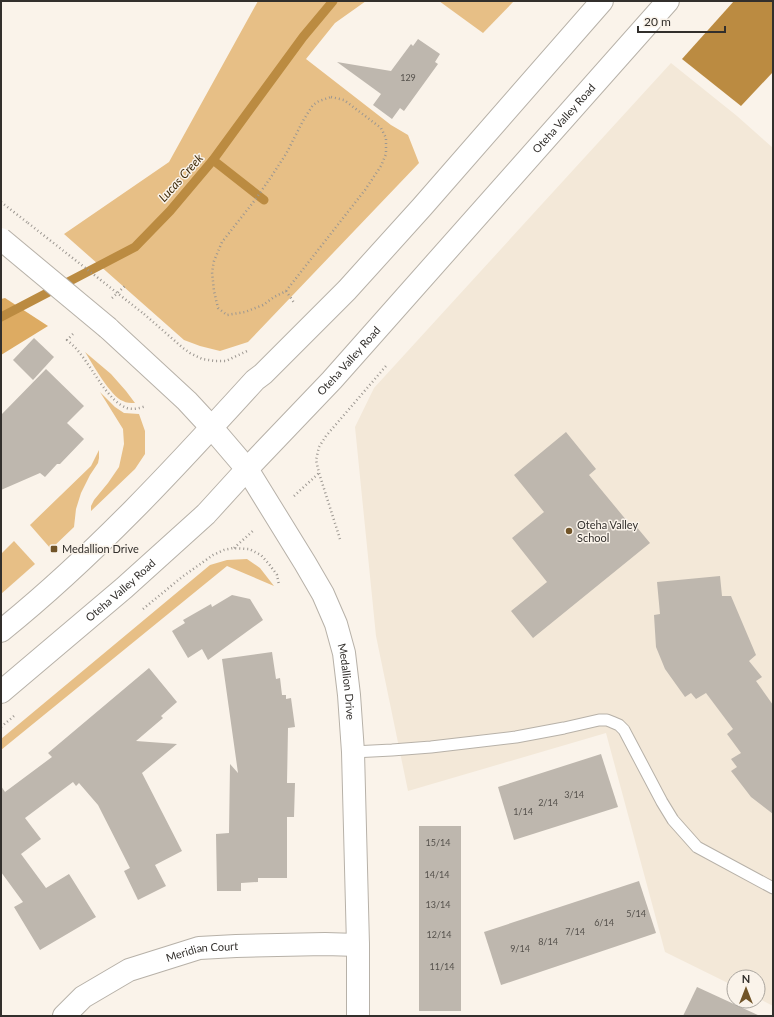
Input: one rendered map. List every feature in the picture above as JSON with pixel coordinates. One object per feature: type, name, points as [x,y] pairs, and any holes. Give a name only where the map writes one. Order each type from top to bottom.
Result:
[{"type":"main road","points":[[1,631],[26,611],[104,540],[166,478],[255,380],[263,374],[352,284],[422,207],[602,1]]},
{"type":"main road","name":"Oteha Valley Road","points":[[1,692],[124,588],[206,514],[246,469],[332,380],[668,1]]},
{"type":"main road","name":"Medallion Drive","points":[[1,239],[108,328],[187,401],[212,428],[246,469],[323,594],[336,624],[344,653],[349,695],[353,752],[358,944],[358,1016]]},
{"type":"main road","name":"Meridian Court","points":[[64,1016],[83,997],[129,970],[199,948],[358,944]]},
{"type":"lane","points":[[353,752],[399,750],[516,737],[599,720],[607,720],[619,725],[624,730],[673,820],[697,847],[773,888]]},
{"type":"path","points":[[331,97],[344,100],[381,128],[386,138],[386,154],[381,166],[365,190],[286,291],[274,297],[263,306],[245,312],[227,315],[218,308],[212,272],[214,261],[222,242],[255,200],[286,154],[313,105],[320,100],[331,97]]},
{"type":"path","points":[[1,202],[144,314],[190,353],[202,359],[226,361],[248,350]]},
{"type":"path","points":[[340,538],[316,460],[319,447],[326,436],[386,366]]},
{"type":"path","points":[[134,409],[146,406]]},
{"type":"path","points":[[140,612],[188,572],[213,554],[233,548],[249,549],[261,555],[277,575],[279,585]]},
{"type":"path","points":[[1,727],[19,712]]},
{"type":"shaded area","points":[[258,1],[366,1],[335,23],[306,59],[391,125],[408,135],[419,163],[248,342],[220,351],[184,340],[64,234],[169,162]]},
{"type":"shaded area","points":[[439,1],[514,1],[483,33]]},
{"type":"shaded area","points":[[734,1],[773,1],[773,72],[741,106],[682,59]]},
{"type":"shaded area","name":"Oteha Valley School","points":[[671,63],[737,116],[773,148],[773,1006],[766,1002],[766,969],[726,969],[726,982],[665,952],[606,733],[408,791],[376,636],[355,427],[374,388]]},
{"type":"shaded area","points":[[5,298],[48,326],[1,355],[1,299]]},
{"type":"shaded area","points":[[85,352],[111,374],[135,403],[124,402],[113,393]]},
{"type":"shaded area","points":[[100,392],[115,407],[124,413],[139,414],[145,431],[145,454],[135,469],[91,511],[91,506],[94,500],[119,467],[124,444],[123,429]]},
{"type":"shaded area","points":[[99,450],[98,463],[81,493],[76,509],[74,527],[51,549],[30,525],[91,466]]},
{"type":"shaded area","points":[[14,541],[35,564],[1,594],[1,554]]},
{"type":"shaded area","points":[[247,559],[260,568],[274,586],[227,566],[1,750],[1,739],[210,565],[227,560]]},
{"type":"building","points":[[418,39],[440,54],[435,62],[438,64],[404,111],[400,108],[392,119],[373,105],[381,94],[337,62],[391,71],[411,44],[413,46]]},
{"type":"building","points":[[34,338],[54,357],[33,380],[13,360]]},
{"type":"building","points":[[46,369],[84,406],[67,423],[84,439],[45,477],[40,473],[1,490],[1,415]]},
{"type":"building","points":[[566,432],[596,469],[589,475],[632,527],[635,525],[650,543],[533,638],[511,611],[547,582],[512,538],[544,512],[514,475]]},
{"type":"building","points":[[720,576],[722,596],[731,596],[756,655],[749,661],[762,677],[756,681],[773,705],[773,814],[751,797],[731,771],[737,767],[731,759],[741,753],[727,734],[733,729],[706,693],[696,699],[691,693],[685,697],[665,669],[656,647],[654,615],[660,614],[657,582]]},
{"type":"building","points":[[232,595],[250,599],[263,620],[208,660],[202,649],[188,658],[172,631],[185,623],[183,620],[211,604],[212,607]]},
{"type":"building","points":[[272,652],[276,679],[280,678],[282,695],[286,695],[286,699],[291,698],[295,727],[288,728],[287,783],[295,783],[294,817],[287,817],[287,878],[258,878],[258,882],[241,883],[241,891],[217,891],[216,834],[229,833],[230,764],[238,773],[222,659]]},
{"type":"building","points":[[149,668],[177,702],[161,716],[163,718],[136,741],[177,744],[142,773],[182,851],[155,865],[166,886],[138,900],[124,871],[130,868],[98,805],[79,783],[76,786],[73,782],[25,818],[41,839],[21,854],[46,888],[69,874],[96,917],[40,950],[14,907],[23,902],[1,872],[1,786],[5,792],[52,757],[48,753]]},
{"type":"building","points":[[601,754],[618,807],[514,840],[498,787]]},
{"type":"building","points":[[419,826],[461,826],[461,1011],[419,1011]]},
{"type":"building","points":[[639,881],[656,933],[501,985],[484,932]]},
{"type":"building","points":[[697,987],[726,1000],[726,1009],[745,1009],[760,1016],[683,1016]]},
{"type":"waterway","name":"Lucas Creek","points":[[1,317],[135,247],[170,211],[213,160],[303,37],[333,1]]},
{"type":"waterway","points":[[213,160],[264,200]]},
{"type":"place","name":"Oteha Valley School","points":[[569,531]]},
{"type":"place","name":"Medallion Drive","points":[[54,549]]}]
